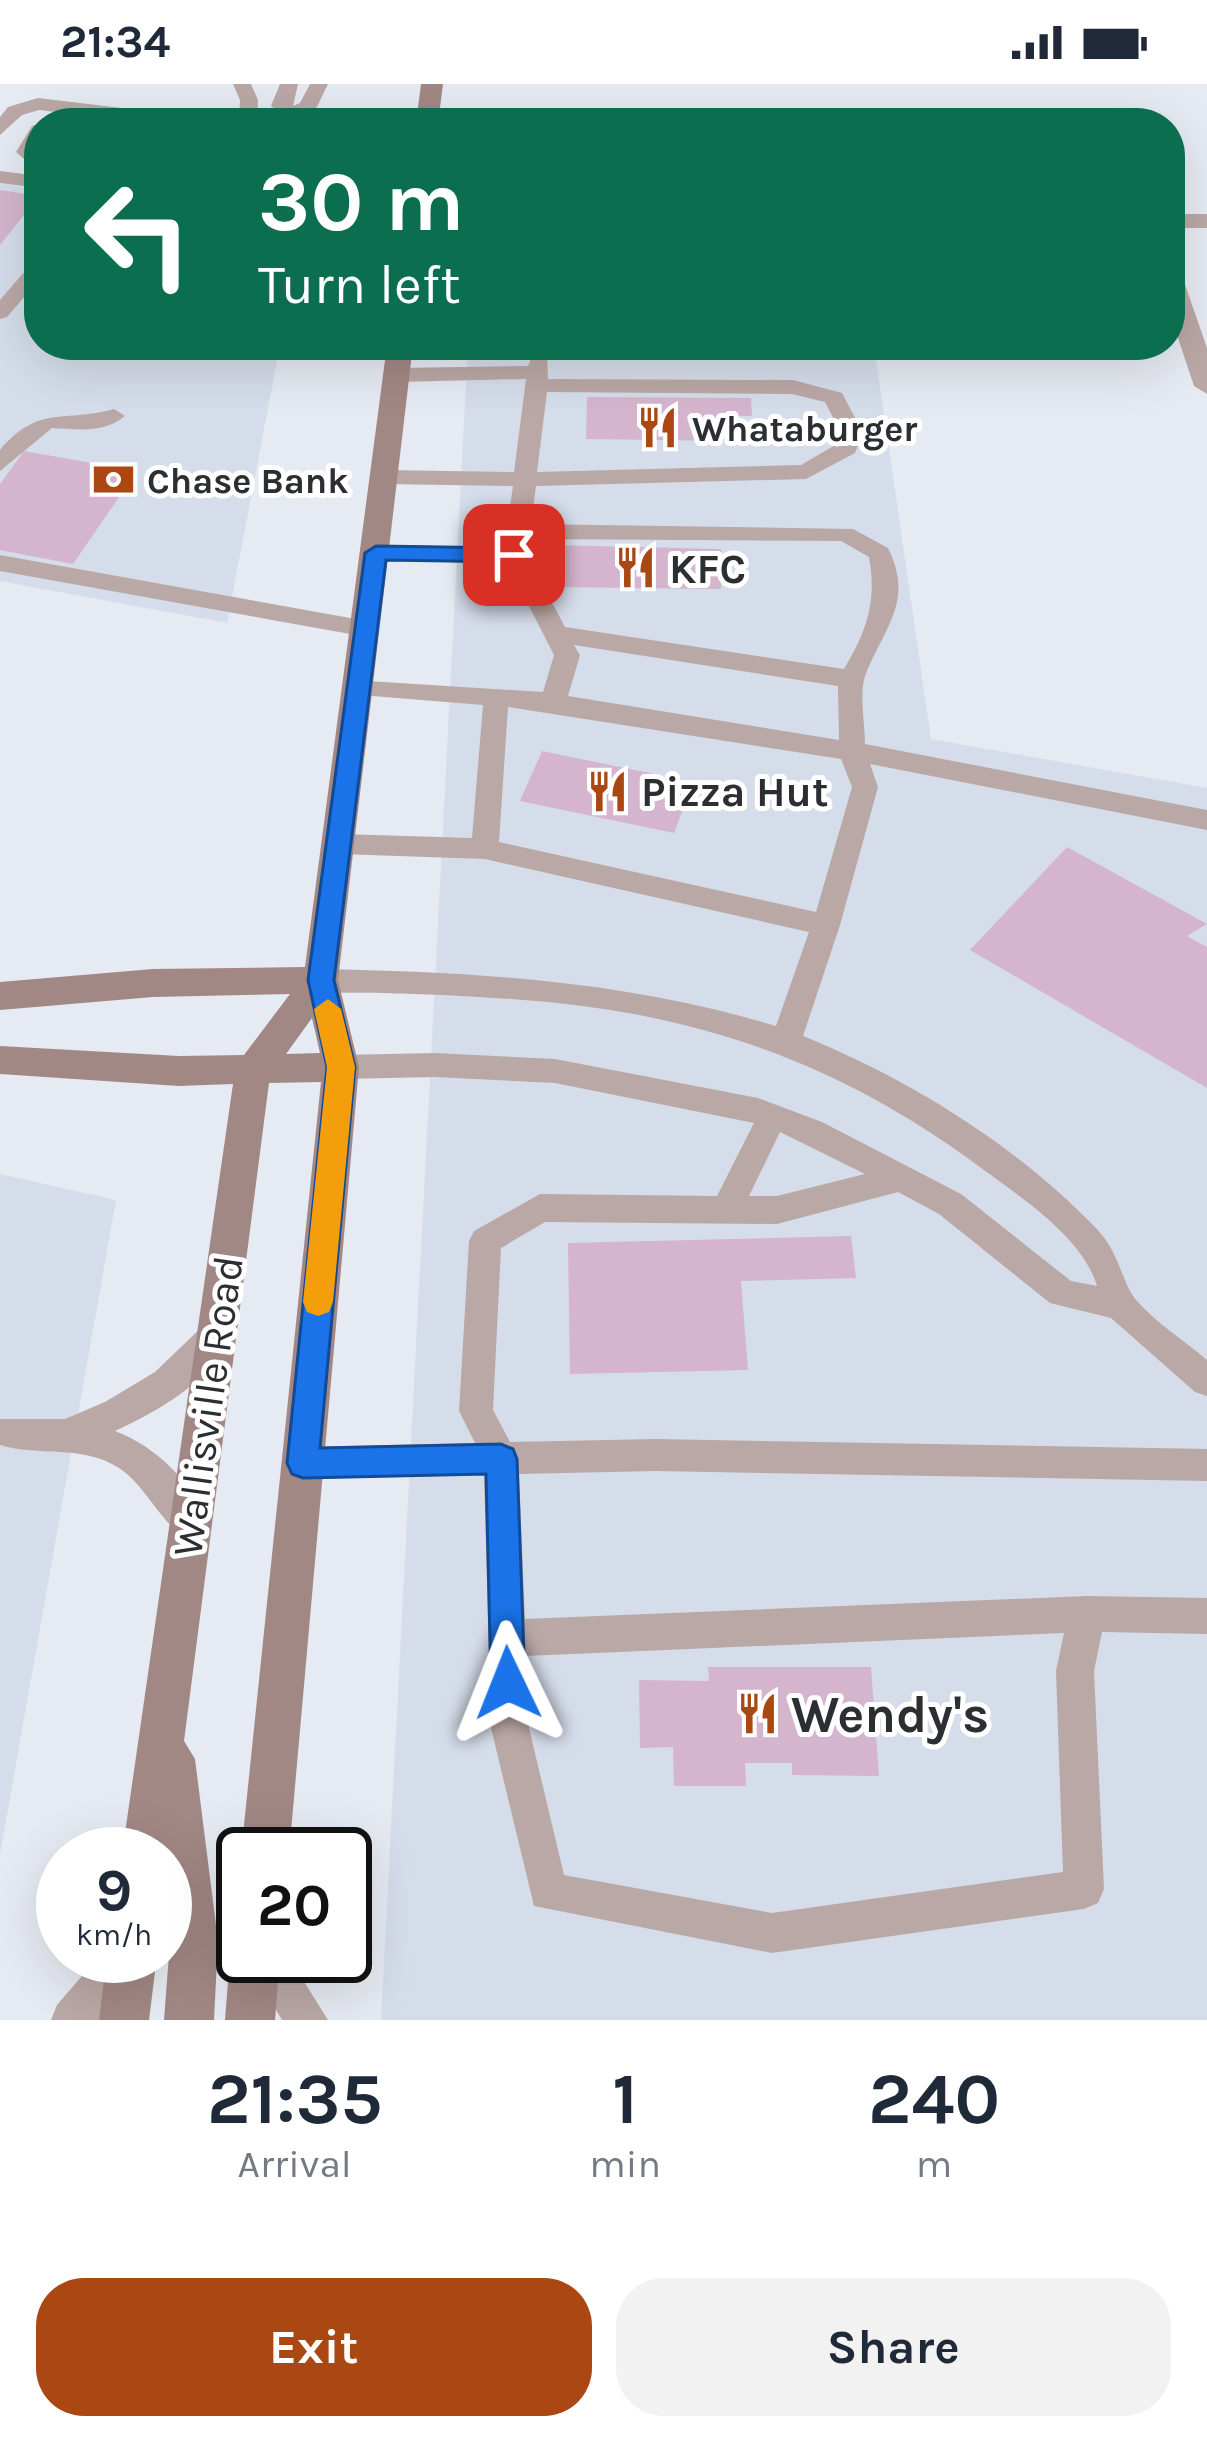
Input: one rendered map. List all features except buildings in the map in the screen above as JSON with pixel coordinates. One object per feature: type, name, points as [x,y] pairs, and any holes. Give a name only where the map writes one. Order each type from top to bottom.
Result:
[{"type":"main road","name":"Wallisville Road","points":[[268,1827],[341,1067],[321,980],[398,360]]},
{"type":"main road","name":"Wallisville Road","points":[[150,1827],[253,1070],[321,980]]},
{"type":"main road","points":[[0,996],[153,983],[321,980]]},
{"type":"main road","points":[[0,1060],[179,1071],[341,1067]]},
{"type":"main road","points":[[166,1707],[194,1941],[190,2020]]},
{"type":"main road","points":[[124,2020],[127,1983]]},
{"type":"main road","points":[[250,2020],[256,1983]]},
{"type":"street","points":[[1185,321],[1207,386]]},
{"type":"lane","points":[[25,108],[38,104],[70,108]]},
{"type":"lane","points":[[0,128],[15,111],[24,108]]},
{"type":"lane","points":[[0,313],[24,285]]},
{"type":"lane","points":[[385,477],[806,472],[847,448],[852,434],[834,398],[793,387],[537,379],[398,360]]},
{"type":"lane","points":[[539,360],[516,543],[567,656],[553,702]]},
{"type":"lane","points":[[0,464],[26,430],[47,419],[99,424],[114,416]]},
{"type":"lane","points":[[376,553],[516,543],[845,534],[880,553],[889,590],[883,625],[851,679],[852,751],[865,787],[826,925],[785,1044]]},
{"type":"lane","points":[[0,562],[367,629]]},
{"type":"lane","points":[[556,634],[851,679]]},
{"type":"lane","points":[[360,686],[553,702],[852,751],[1207,820]]},
{"type":"lane","points":[[485,849],[496,698]]},
{"type":"lane","points":[[340,844],[485,849],[826,925]]},
{"type":"lane","points":[[321,980],[483,983],[560,990],[715,1019],[836,1063],[997,1162],[1105,1262],[1120,1306]]},
{"type":"lane","points":[[341,1067],[435,1065],[555,1071],[690,1094],[772,1117],[950,1204],[1062,1292],[1120,1306],[1207,1381]]},
{"type":"lane","points":[[726,1210],[772,1117]]},
{"type":"lane","points":[[902,1178],[777,1210],[541,1208],[485,1241],[476,1411],[501,1459],[510,1728],[548,1892],[772,1933],[1084,1889],[1075,1671],[1087,1614]]},
{"type":"lane","points":[[7,1432],[74,1432],[126,1412],[171,1384],[217,1336]]},
{"type":"lane","points":[[74,1432],[122,1451],[163,1477],[191,1523]]},
{"type":"lane","points":[[303,1463],[656,1456],[1207,1465]]},
{"type":"lane","points":[[507,1638],[1087,1614],[1207,1616]]},
{"type":"lane","points":[[72,2020],[105,1983]]},
{"type":"lane","points":[[280,1983],[307,2020]]},
{"type":"shaded area","points":[[0,183],[24,187],[24,360],[277,360],[227,623],[0,581]]},
{"type":"shaded area","points":[[467,360],[876,360],[931,739],[1207,788],[1207,2020],[381,2020]]},
{"type":"shaded area","points":[[0,1174],[116,1200],[0,1854]]},
{"type":"slow traffic","points":[[318,1302],[341,1067],[328,1009]]},
{"type":"place","name":"Whataburger","points":[[658,428]]},
{"type":"place","name":"Chase Bank","points":[[113,480]]},
{"type":"place","name":"KFC","points":[[635,568]]},
{"type":"place","name":"Pizza Hut","points":[[607,791]]},
{"type":"place","name":"Wendy's","points":[[757,1714]]},
{"type":"route","points":[[508,1683],[501,1459],[303,1463],[341,1067],[321,980],[376,553],[514,555]]}]
